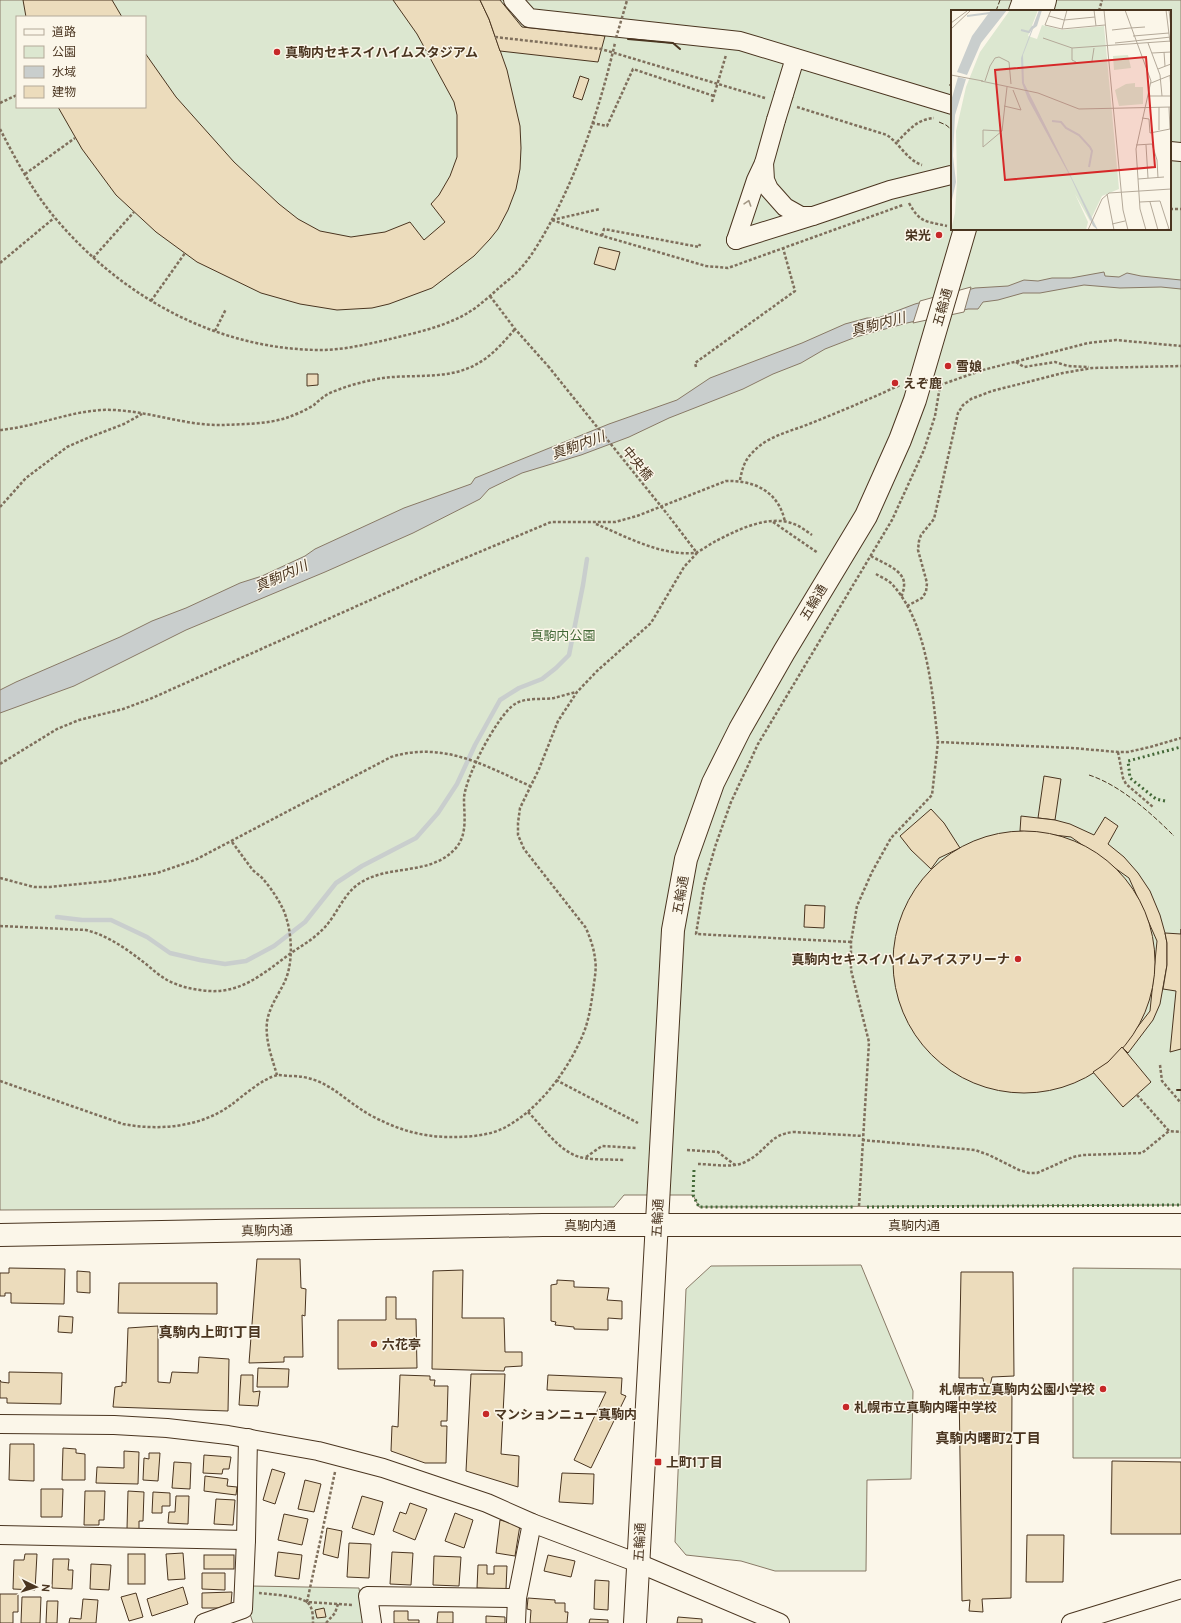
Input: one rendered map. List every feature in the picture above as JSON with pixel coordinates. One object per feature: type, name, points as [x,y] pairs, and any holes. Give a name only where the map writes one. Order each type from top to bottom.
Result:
[{"type":"main road","points":[[1020,10],[1024,0]]},
{"type":"main road","points":[[1042,10],[1045,0]]},
{"type":"main road","name":"五輪通","points":[[635,1623],[673,930],[686,859],[713,783],[740,729],[784,652],[866,516],[900,440],[915,400],[934,379],[965,230]]},
{"type":"main road","name":"真駒内通","points":[[0,1235],[658,1224],[1181,1225]]},
{"type":"street","points":[[514,0],[529,18],[729,39],[757,46],[951,105]]},
{"type":"street","points":[[529,18],[533,0]]},
{"type":"street","points":[[794,58],[764,163],[756,180],[736,240],[890,190],[951,175]]},
{"type":"street","points":[[1171,150],[1181,152]]},
{"type":"street","points":[[764,163],[766,180],[769,189],[785,207],[801,216],[812,216]]},
{"type":"street","points":[[0,1424],[114,1425],[208,1432],[248,1438],[339,1456],[383,1468],[487,1503],[532,1523],[638,1563],[758,1619],[780,1623]]},
{"type":"street","points":[[204,1623],[243,1609],[248,1438]]},
{"type":"street","points":[[516,1623],[517,1598],[532,1523]]},
{"type":"street","points":[[0,1535],[246,1540]]},
{"type":"street","points":[[1071,1623],[1111,1617],[1181,1589]]},
{"type":"street","points":[[371,1615],[368,1596],[517,1598]]},
{"type":"path","points":[[0,129],[25,174],[54,218],[93,258],[118,280],[151,301],[178,316],[215,331],[249,341],[274,346],[326,350],[348,348],[406,335],[448,322],[467,314],[520,270],[536,248],[572,181],[592,123],[627,0]]},
{"type":"path","points":[[1099,10],[1102,0]]},
{"type":"path","points":[[495,37],[601,49],[636,59]]},
{"type":"path","points":[[712,102],[728,49]]},
{"type":"path","points":[[592,123],[607,126],[633,69],[714,96]]},
{"type":"path","points":[[0,103],[16,96]]},
{"type":"path","points":[[897,142],[922,120],[939,117]]},
{"type":"path","points":[[25,174],[75,138]]},
{"type":"path","points":[[909,203],[922,220],[943,225]]},
{"type":"path","points":[[552,220],[600,209]]},
{"type":"path","points":[[93,258],[134,212]]},
{"type":"path","points":[[0,262],[54,218]]},
{"type":"path","points":[[602,236],[604,229],[699,247],[700,244]]},
{"type":"path","points":[[696,367],[696,363],[796,291],[783,248]]},
{"type":"path","points":[[151,301],[185,253]]},
{"type":"path","name":"中央橋","points":[[490,296],[515,329],[548,366],[697,553]]},
{"type":"path","points":[[215,331],[226,309]]},
{"type":"path","points":[[0,430],[19,428],[99,410],[115,410],[221,425],[244,424],[286,418],[312,406],[327,394],[364,382],[384,378],[436,375],[466,369],[476,365],[500,346],[515,329]]},
{"type":"path","points":[[851,942],[696,934],[704,884],[731,802],[758,744],[892,520],[924,450],[935,416],[934,379],[983,370],[1088,343],[1116,340],[1181,346]]},
{"type":"path","points":[[1016,362],[1024,367],[1055,362],[1068,366],[1092,368],[1181,366]]},
{"type":"path","points":[[907,606],[922,598],[926,592],[927,582],[918,550],[919,541],[921,535],[934,519],[958,413],[963,405],[971,399],[992,391],[1092,368]]},
{"type":"path","points":[[740,480],[742,466],[751,453],[763,442],[900,385]]},
{"type":"path","points":[[0,507],[26,478],[67,447],[124,424],[143,414]]},
{"type":"path","points":[[0,764],[57,729],[80,720],[122,709],[150,699],[446,566],[551,522],[615,522],[630,518],[726,480],[740,480],[762,488],[774,498],[783,512],[785,522]]},
{"type":"path","points":[[594,522],[626,537],[668,552],[678,554],[697,553]]},
{"type":"path","points":[[773,522],[818,553]]},
{"type":"path","points":[[0,1082],[123,1124],[138,1127],[159,1128],[184,1125],[208,1118],[230,1106],[252,1088],[277,1075],[307,1077],[318,1081],[332,1088],[353,1104],[392,1126],[410,1132],[428,1135],[469,1136],[490,1133],[503,1128],[528,1112],[545,1095],[556,1080],[575,1050],[584,1031],[590,1008],[596,960],[592,941],[586,928],[524,849],[518,835],[520,808],[539,769],[558,721],[577,692],[651,622],[684,567],[705,547],[740,528],[759,523],[785,522],[794,524],[812,535]]},
{"type":"path","points":[[871,556],[898,572],[903,577],[904,585],[901,598]]},
{"type":"path","points":[[859,1211],[869,1042],[850,970],[851,942],[857,906],[872,872],[891,838],[932,796],[938,742],[933,695],[926,655],[920,634],[907,606],[891,584],[876,574]]},
{"type":"path","points":[[0,926],[86,930],[99,933],[132,953],[166,980],[177,985],[209,991],[233,989],[253,981],[314,938],[325,927],[351,891],[359,883],[373,876],[428,866],[438,862],[456,848],[465,829],[464,797],[466,784],[486,739],[506,711],[513,704],[521,701],[553,698],[577,692]]},
{"type":"path","points":[[938,742],[1072,748],[1118,752],[1143,748],[1181,738]]},
{"type":"path","points":[[0,878],[34,887],[50,887],[109,881],[167,870],[195,860],[232,842],[391,757],[407,752],[423,751],[461,756],[530,786]]},
{"type":"path","points":[[1118,752],[1123,778],[1126,784],[1153,807]]},
{"type":"path","points":[[232,842],[252,869],[262,878],[273,892],[283,910],[288,925],[291,953],[286,979],[271,1009],[267,1021],[266,1036],[277,1075]]},
{"type":"path","points":[[1160,1065],[1162,1081],[1181,1103]]},
{"type":"path","points":[[556,1080],[638,1123]]},
{"type":"path","points":[[1137,1095],[1169,1131],[1181,1132]]},
{"type":"path","points":[[528,1112],[559,1144],[574,1155],[585,1158],[624,1160]]},
{"type":"path","points":[[862,1140],[975,1150],[989,1155],[1019,1170],[1029,1173],[1037,1173],[1073,1156],[1142,1153],[1169,1131]]},
{"type":"path","points":[[698,1164],[736,1165],[747,1162],[776,1137],[784,1133],[794,1132],[863,1136]]},
{"type":"path","points":[[585,1158],[602,1146],[637,1148]]},
{"type":"path","points":[[687,1150],[718,1152],[736,1165]]},
{"type":"path","points":[[313,1623],[312,1610],[307,1602],[339,1456]]},
{"type":"path","points":[[244,1592],[274,1594],[307,1602],[338,1604],[371,1615]]},
{"type":"path","points":[[326,1623],[335,1613],[338,1604]]},
{"type":"green space","name":"真駒内公園","points":[[0,0],[1181,0],[1181,1205],[699,1207],[693,1195],[624,1195],[614,1207],[0,1210]]},
{"type":"green space","points":[[861,1265],[913,1391],[911,1479],[867,1480],[866,1571],[775,1571],[741,1561],[686,1555],[675,1542],[686,1289],[711,1266]]},
{"type":"green space","points":[[1073,1268],[1181,1269],[1181,1458],[1073,1458]]},
{"type":"green space","points":[[251,1586],[359,1588],[364,1623],[253,1623],[250,1614]]},
{"type":"water","name":"真駒内川","points":[[1104,272],[1105,276],[1119,277],[1127,273],[1181,280],[1181,289],[1161,287],[1120,288],[1084,285],[1040,293],[1023,293],[998,300],[983,302],[978,309],[968,309],[907,323],[856,337],[825,349],[801,363],[773,374],[743,389],[669,418],[629,437],[581,455],[522,473],[489,489],[480,499],[413,533],[325,572],[186,630],[74,686],[0,713],[0,690],[16,682],[240,583],[262,576],[305,556],[315,549],[404,508],[471,484],[475,478],[609,424],[677,400],[710,378],[802,343],[845,324],[867,318],[878,318],[915,304],[975,288],[1008,286],[1024,280],[1038,281],[1052,278],[1071,278]]},
{"type":"pier","points":[[971,287],[964,312],[913,323],[920,301]]},
{"type":"building","points":[[23,0],[112,0],[121,16],[26,16]]},
{"type":"building","points":[[393,0],[480,0],[489,19],[507,70],[520,126],[520,169],[516,189],[508,210],[498,229],[474,256],[432,288],[389,304],[372,308],[337,310],[300,304],[261,293],[197,262],[156,232],[116,195],[82,149],[59,108],[146,108],[146,54],[176,97],[234,162],[279,204],[298,219],[320,231],[351,237],[385,232],[410,222],[424,240],[445,222],[431,204],[439,195],[450,176],[457,157],[457,115],[454,102],[417,34]]},
{"type":"building","points":[[480,0],[500,0],[522,27],[605,36],[598,62],[500,51],[489,19]]},
{"type":"building","points":[[580,76],[589,79],[582,100],[573,97]]},
{"type":"building","points":[[599,247],[620,252],[615,270],[594,264]]},
{"type":"building","points":[[307,374],[318,374],[318,385],[307,386]]},
{"type":"building","points":[[1044,776],[1061,779],[1055,820],[1038,818]]},
{"type":"building","points":[[931,809],[944,823],[960,848],[939,858],[931,869],[911,850],[900,836]]},
{"type":"building","points":[[1021,816],[1055,820],[1070,824],[1094,835],[1105,817],[1118,826],[1108,844],[1124,857],[1138,873],[1150,891],[1160,915],[1165,933],[1167,943],[1167,965],[1160,1004],[1153,1020],[1128,1053],[1122,1047],[1150,1011],[1157,941],[1129,878],[1071,837],[1020,831]]},
{"type":"building","points":[[1024,831],[1050,834],[1074,841],[1097,853],[1117,869],[1133,889],[1145,912],[1152,936],[1155,962],[1152,988],[1145,1012],[1133,1035],[1117,1055],[1097,1071],[1074,1083],[1050,1090],[1024,1093],[998,1090],[974,1083],[951,1071],[931,1055],[915,1035],[903,1012],[896,988],[893,962],[896,936],[903,912],[915,889],[931,869],[951,853],[974,841],[998,834]]},
{"type":"building","points":[[805,905],[825,906],[824,928],[804,927]]},
{"type":"building","points":[[1165,933],[1181,934],[1181,1049],[1170,1052],[1176,991],[1163,989],[1167,965],[1167,943]]},
{"type":"building","points":[[1122,1047],[1151,1082],[1123,1107],[1093,1072],[1108,1062]]},
{"type":"building","points":[[257,1259],[300,1259],[301,1288],[306,1289],[305,1316],[302,1315],[303,1357],[284,1357],[284,1362],[249,1363]]},
{"type":"building","points":[[9,1268],[65,1269],[64,1304],[11,1303],[11,1293],[5,1293],[5,1296],[0,1296],[0,1273],[9,1273]]},
{"type":"building","points":[[463,1270],[462,1318],[504,1318],[505,1352],[522,1352],[522,1366],[505,1367],[504,1371],[432,1369],[433,1271]]},
{"type":"building","points":[[77,1271],[90,1272],[90,1293],[77,1292]]},
{"type":"building","points":[[961,1272],[1013,1272],[1014,1376],[992,1377],[990,1386],[1012,1386],[1011,1598],[982,1599],[983,1612],[969,1611],[970,1600],[962,1601],[959,1385],[984,1385],[983,1378],[959,1378]]},
{"type":"building","points":[[557,1280],[574,1281],[574,1287],[609,1288],[607,1300],[622,1301],[622,1319],[608,1318],[608,1330],[574,1329],[574,1327],[555,1325],[556,1322],[551,1321],[551,1285],[557,1284]]},
{"type":"building","points":[[119,1283],[217,1283],[217,1314],[118,1313]]},
{"type":"building","points":[[386,1297],[396,1297],[396,1319],[416,1319],[417,1368],[338,1369],[338,1320],[386,1320]]},
{"type":"building","points":[[59,1316],[73,1317],[72,1333],[58,1332]]},
{"type":"building","points":[[158,1326],[158,1382],[170,1383],[172,1372],[198,1373],[199,1357],[229,1359],[228,1411],[113,1407],[115,1387],[122,1386],[122,1382],[126,1383],[128,1328]]},
{"type":"building","points":[[258,1368],[289,1369],[288,1387],[257,1387]]},
{"type":"building","points":[[9,1372],[62,1373],[61,1404],[7,1403],[7,1398],[0,1398],[0,1380],[1,1382],[9,1383]]},
{"type":"building","name":"マンションニュー真駒内","points":[[471,1374],[505,1374],[501,1454],[519,1456],[518,1487],[466,1471]]},
{"type":"building","points":[[241,1375],[253,1375],[253,1392],[260,1391],[258,1406],[239,1405]]},
{"type":"building","points":[[400,1375],[430,1376],[430,1380],[435,1380],[434,1386],[448,1386],[447,1421],[441,1421],[441,1426],[447,1426],[446,1463],[425,1463],[391,1451],[392,1426],[398,1427]]},
{"type":"building","points":[[548,1375],[622,1378],[621,1394],[626,1396],[591,1468],[574,1460],[606,1392],[547,1390]]},
{"type":"building","points":[[10,1444],[34,1444],[34,1481],[9,1480]]},
{"type":"building","points":[[63,1448],[76,1449],[76,1453],[85,1454],[85,1480],[62,1480]]},
{"type":"building","points":[[124,1451],[139,1452],[138,1484],[96,1483],[97,1467],[124,1468]]},
{"type":"building","points":[[149,1453],[160,1453],[158,1481],[143,1480],[144,1458],[149,1459]]},
{"type":"building","points":[[204,1455],[231,1457],[229,1469],[223,1469],[222,1474],[203,1473]]},
{"type":"building","points":[[1112,1461],[1181,1462],[1181,1534],[1111,1534]]},
{"type":"building","points":[[174,1462],[191,1463],[190,1489],[172,1488]]},
{"type":"building","points":[[272,1469],[285,1473],[275,1504],[263,1500]]},
{"type":"building","points":[[562,1473],[594,1474],[593,1504],[559,1502]]},
{"type":"building","points":[[205,1476],[228,1479],[227,1486],[237,1487],[236,1495],[204,1491]]},
{"type":"building","points":[[305,1480],[321,1484],[314,1512],[298,1509]]},
{"type":"building","points":[[41,1489],[63,1489],[62,1517],[41,1517]]},
{"type":"building","points":[[85,1491],[105,1491],[104,1520],[99,1520],[99,1525],[84,1525]]},
{"type":"building","points":[[128,1491],[144,1492],[143,1521],[139,1521],[139,1529],[127,1529]]},
{"type":"building","points":[[153,1492],[170,1493],[170,1506],[162,1506],[162,1513],[152,1513]]},
{"type":"building","points":[[176,1496],[189,1496],[188,1524],[168,1523],[169,1512],[175,1512]]},
{"type":"building","points":[[362,1496],[383,1502],[374,1535],[352,1528]]},
{"type":"building","points":[[216,1499],[235,1500],[233,1525],[214,1524]]},
{"type":"building","points":[[410,1503],[427,1509],[415,1540],[393,1531],[400,1512],[406,1514]]},
{"type":"building","points":[[455,1513],[473,1520],[464,1548],[445,1541]]},
{"type":"building","points":[[284,1514],[308,1519],[302,1545],[278,1540]]},
{"type":"building","points":[[500,1520],[520,1525],[515,1556],[496,1553]]},
{"type":"building","points":[[327,1528],[342,1531],[338,1558],[323,1554]]},
{"type":"building","points":[[1027,1535],[1064,1535],[1063,1582],[1026,1582]]},
{"type":"building","points":[[349,1543],[371,1544],[369,1578],[347,1577]]},
{"type":"building","points":[[278,1552],[302,1555],[299,1579],[275,1576]]},
{"type":"building","points":[[392,1552],[413,1553],[411,1585],[390,1584]]},
{"type":"building","points":[[183,1553],[185,1579],[168,1580],[166,1554]]},
{"type":"building","points":[[25,1554],[37,1554],[35,1590],[13,1589],[14,1560],[24,1560]]},
{"type":"building","points":[[128,1554],[145,1554],[145,1584],[128,1584]]},
{"type":"building","points":[[204,1555],[234,1555],[234,1569],[204,1569]]},
{"type":"building","points":[[548,1555],[575,1561],[571,1577],[544,1571]]},
{"type":"building","points":[[434,1556],[461,1557],[459,1586],[433,1585]]},
{"type":"building","points":[[53,1559],[69,1559],[68,1570],[73,1570],[72,1589],[52,1588]]},
{"type":"building","points":[[91,1564],[111,1565],[109,1590],[90,1589]]},
{"type":"building","points":[[478,1565],[487,1565],[487,1574],[494,1574],[494,1566],[507,1566],[506,1589],[477,1588]]},
{"type":"building","points":[[202,1573],[225,1573],[225,1590],[202,1589]]},
{"type":"building","points":[[595,1580],[609,1581],[608,1610],[594,1609]]},
{"type":"building","points":[[183,1587],[188,1604],[152,1616],[147,1599]]},
{"type":"building","points":[[232,1592],[231,1604],[218,1608],[202,1608],[202,1593]]},
{"type":"building","points":[[136,1593],[143,1617],[129,1621],[121,1597]]},
{"type":"building","points":[[0,1594],[18,1594],[18,1612],[13,1612],[13,1623],[0,1623]]},
{"type":"building","points":[[22,1597],[41,1597],[40,1623],[21,1623]]},
{"type":"building","points":[[528,1598],[555,1600],[555,1603],[565,1603],[565,1612],[568,1612],[567,1623],[530,1623],[531,1610],[527,1609]]},
{"type":"building","points":[[83,1599],[98,1600],[96,1623],[69,1623],[70,1618],[81,1619]]},
{"type":"building","points":[[47,1601],[58,1601],[57,1623],[46,1623]]},
{"type":"building","points":[[324,1608],[326,1617],[317,1618],[315,1610]]},
{"type":"building","points":[[394,1611],[408,1611],[408,1620],[419,1620],[419,1623],[394,1623]]},
{"type":"building","points":[[438,1612],[453,1612],[453,1623],[437,1623]]},
{"type":"building","points":[[486,1616],[505,1617],[505,1623],[486,1623]]},
{"type":"building","points":[[678,1617],[702,1619],[702,1623],[677,1623]]},
{"type":"building","points":[[590,1619],[608,1620],[608,1623],[589,1623]]},
{"type":"waterway","points":[[57,917],[82,920],[111,920],[147,937],[170,953],[225,964],[246,961],[274,946],[305,922],[336,883],[362,866],[416,838],[438,813],[457,784],[475,745],[500,700],[519,688],[542,679],[569,655],[587,559]]},
{"type":"hedge","points":[[1165,801],[1156,799],[1130,778],[1128,761],[1181,747]]},
{"type":"hedge","points":[[694,1170],[693,1195],[699,1207],[853,1207]]},
{"type":"hedge","points":[[867,1207],[1181,1205]]},
{"type":"fence","points":[[996,10],[1000,0]]},
{"type":"fence","points":[[939,122],[951,129]]},
{"type":"fence","points":[[1089,775],[1123,793],[1145,809],[1174,836]]},
{"type":"wall","points":[[628,39],[673,43],[680,49]]},
{"type":"place","name":"真駒内セキスイハイムスタジアム","points":[[277,52]]},
{"type":"place","name":"栄光","points":[[939,235]]},
{"type":"place","name":"雪娘","points":[[948,366]]},
{"type":"place","name":"えぞ鹿","points":[[895,383]]},
{"type":"place","name":"真駒内セキスイハイムアイスアリーナ","points":[[1018,959]]},
{"type":"place","name":"六花亭","points":[[374,1344]]},
{"type":"place","name":"札幌市立真駒内公園小学校","points":[[1103,1389]]},
{"type":"place","name":"札幌市立真駒内曙中学校","points":[[846,1407]]},
{"type":"place","name":"マンションニュー真駒内","points":[[486,1414]]},
{"type":"place","name":"上町1丁目","points":[[658,1462]]},
{"type":"district","name":"真駒内上町1丁目","points":[[210,1332]]},
{"type":"district","name":"真駒内曙町2丁目","points":[[988,1438]]}]
